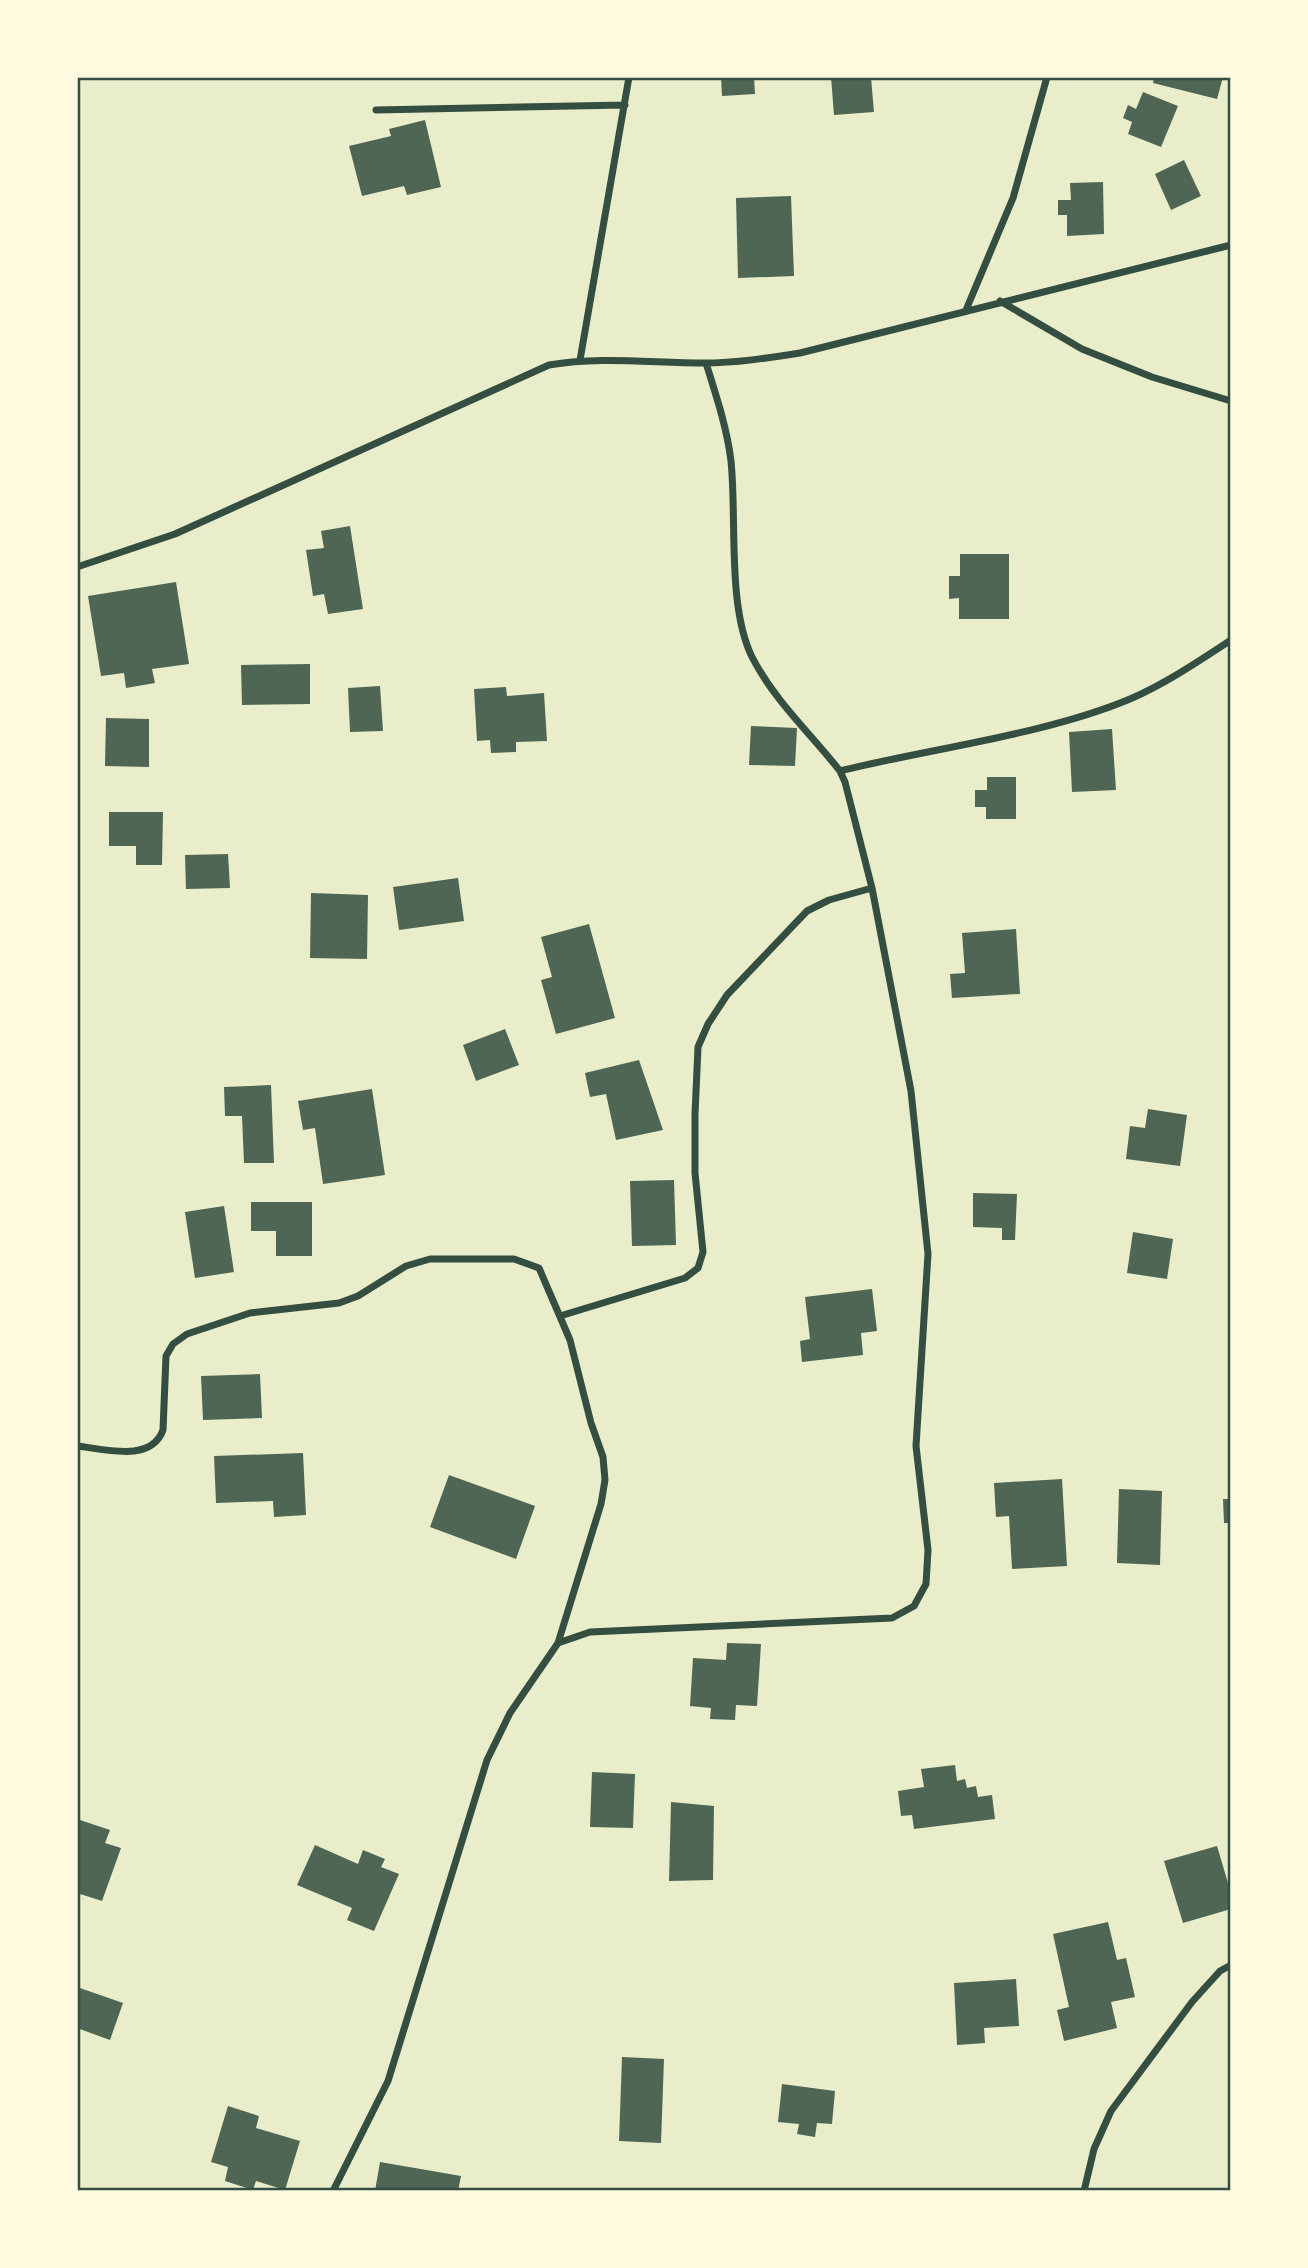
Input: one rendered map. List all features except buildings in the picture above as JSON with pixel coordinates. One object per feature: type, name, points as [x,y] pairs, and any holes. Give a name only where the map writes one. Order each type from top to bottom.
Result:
[{"type":"street","points":[[580,360],[629,77]]},
{"type":"street","points":[[966,310],[1013,198],[1047,77]]},
{"type":"street","points":[[376,110],[625,104]]},
{"type":"street","points":[[77,567],[175,534],[235,509],[549,365],[580,360],[706,363],[760,360],[800,353],[1231,245]]},
{"type":"street","points":[[1000,301],[1082,349],[1152,377],[1231,401]]},
{"type":"street","points":[[558,1643],[590,1632],[892,1618],[914,1606],[926,1584],[928,1550],[916,1446],[928,1254],[926,1214],[911,1091],[872,888],[840,771],[767,683],[751,655],[741,626],[731,462],[726,433],[706,363]]},
{"type":"street","points":[[840,771],[1079,716],[1131,698],[1189,667],[1231,640]]},
{"type":"street","points":[[560,1316],[685,1278],[698,1268],[703,1252],[695,1173],[695,1101],[698,1047],[708,1024],[727,995],[807,911],[829,900],[872,888]]},
{"type":"street","points":[[77,1446],[134,1451],[149,1448],[160,1440],[163,1430],[166,1356],[173,1344],[187,1334],[250,1313],[339,1303],[358,1296],[406,1266],[453,1258],[529,1262],[539,1268],[570,1340],[591,1423],[603,1457],[605,1480],[601,1504],[558,1643],[510,1713],[487,1760],[388,2081],[333,2191]]},
{"type":"street","points":[[1084,2191],[1094,2149],[1111,2111],[1192,2001],[1220,1971],[1231,1965]]}]
